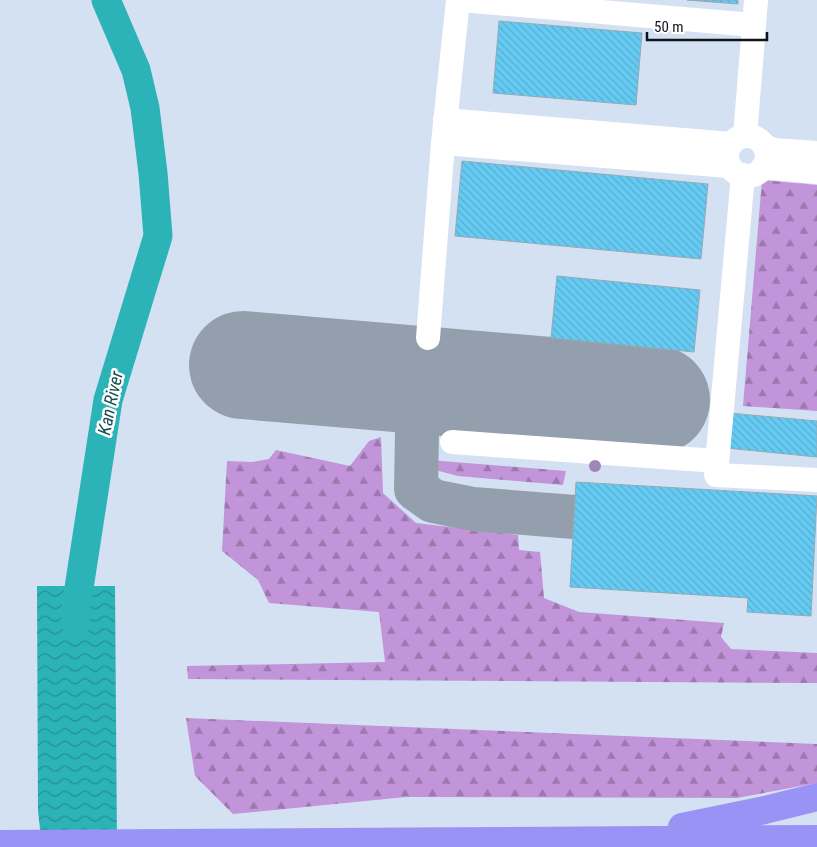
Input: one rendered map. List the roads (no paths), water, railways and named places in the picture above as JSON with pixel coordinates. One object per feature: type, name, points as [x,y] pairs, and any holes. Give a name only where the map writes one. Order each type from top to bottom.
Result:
[{"type":"highway","points":[[628,839],[817,797]]},
{"type":"highway","points":[[0,844],[817,839]]},
{"type":"lane","points":[[428,338],[444,131],[459,0],[754,25]]},
{"type":"lane","points":[[756,0],[746,156],[716,475],[817,480]]},
{"type":"lane","points":[[444,131],[746,156],[817,172]]},
{"type":"lane","points":[[746,156],[774,150],[817,153]]},
{"type":"lane","points":[[452,442],[717,461]]},
{"type":"water","points":[[37,586],[115,586],[117,847],[42,847],[38,811]]},
{"type":"waterway","name":"Kan River","points":[[76,623],[75,614],[108,400],[158,236],[145,108],[136,70],[106,0]]}]
